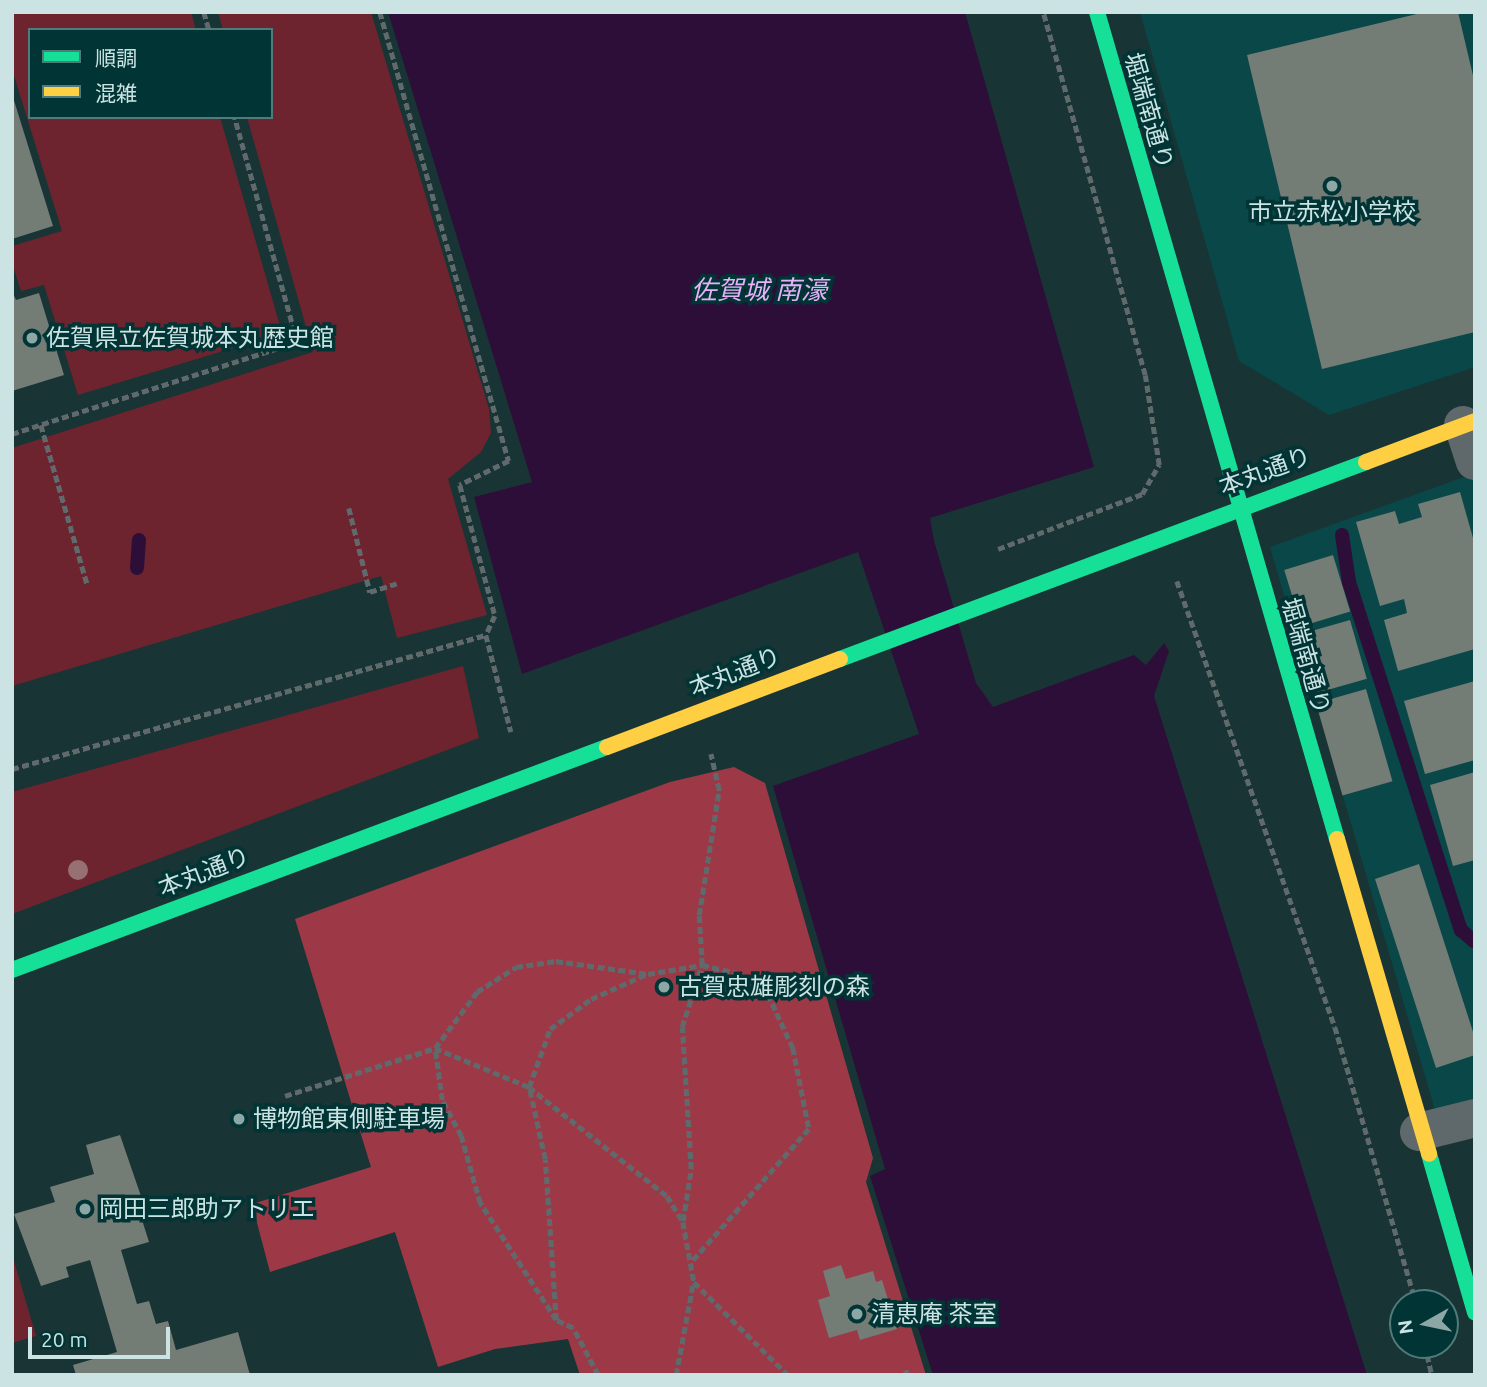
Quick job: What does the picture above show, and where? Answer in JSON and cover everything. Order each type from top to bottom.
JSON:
[{"type":"main road","name":"堀端南通り","points":[[1097,12],[1419,1132],[1475,1312]]},
{"type":"main road","name":"本丸通り","points":[[12,970],[1239,504],[1469,423]]},
{"type":"street","points":[[1469,423],[1475,461]]},
{"type":"street","points":[[1419,1132],[1475,1118]]},
{"type":"path","points":[[380,12],[509,461],[460,485],[495,616],[486,635],[508,734]]},
{"type":"path","points":[[992,551],[1142,494],[1159,465],[1145,375],[1043,12]]},
{"type":"path","points":[[12,434],[297,342],[235,119]]},
{"type":"path","points":[[41,425],[87,583]]},
{"type":"path","points":[[349,508],[370,592],[397,583]]},
{"type":"path","points":[[1177,581],[1335,1027],[1412,1289]]},
{"type":"path","points":[[12,769],[486,635]]},
{"type":"path","points":[[682,1222],[691,1168],[682,1027],[702,965],[699,915],[719,790],[711,754]]},
{"type":"path","points":[[285,1096],[435,1048],[477,992],[516,967],[556,961],[648,974]]},
{"type":"path","points":[[556,1320],[545,1159],[529,1087],[550,1030],[591,999],[648,974],[702,965],[740,974],[768,994],[793,1048],[809,1129],[691,1263]]},
{"type":"path","points":[[435,1048],[529,1087],[667,1196],[682,1222],[694,1282],[676,1375]]},
{"type":"path","points":[[435,1048],[442,1100],[461,1136],[480,1203],[556,1320],[573,1328],[598,1375]]},
{"type":"path","points":[[694,1282],[788,1375]]},
{"type":"shaded area","points":[[12,12],[191,12],[195,28],[28,28],[28,119],[221,119],[282,333],[78,395],[44,285],[21,291],[12,263],[12,246],[62,231],[12,69]]},
{"type":"shaded area","points":[[218,12],[371,12],[489,409],[491,433],[481,452],[448,479],[487,615],[397,638],[381,576],[12,686],[12,448],[313,352],[248,119],[273,119],[273,28],[222,28]]},
{"type":"shaded area","name":"市立赤松小学校","points":[[1140,12],[1475,12],[1475,367],[1329,415],[1239,361]]},
{"type":"shaded area","points":[[1475,473],[1475,1101],[1435,1110],[1270,547]]},
{"type":"shaded area","points":[[463,666],[479,738],[12,914],[12,792]]},
{"type":"shaded area","points":[[734,767],[765,783],[873,1158],[866,1182],[926,1375],[580,1375],[568,1339],[495,1349],[438,1367],[395,1232],[270,1272],[252,1204],[371,1167],[295,919],[670,782]]},
{"type":"shaded area","points":[[12,1254],[36,1336],[12,1343]]},
{"type":"water","name":"佐賀城 南濠","points":[[388,12],[965,12],[1094,467],[930,518],[934,541],[976,683],[993,707],[1134,655],[1146,665],[1164,643],[1169,651],[1154,696],[1367,1375],[933,1375],[870,1176],[885,1169],[773,786],[919,734],[858,552],[522,674],[474,497],[532,482]]},
{"type":"building","points":[[1425,12],[1458,12],[1475,84],[1475,332],[1322,369],[1247,55]]},
{"type":"building","points":[[12,94],[53,226],[12,239]]},
{"type":"building","name":"佐賀県立佐賀城本丸歴史館","points":[[12,291],[16,300],[39,293],[64,375],[12,391]]},
{"type":"building","points":[[1460,492],[1475,545],[1475,649],[1398,671],[1384,620],[1407,613],[1404,599],[1380,606],[1356,522],[1395,511],[1399,524],[1422,517],[1418,504]]},
{"type":"building","points":[[1333,555],[1350,611],[1301,626],[1284,570]]},
{"type":"building","points":[[1350,620],[1367,679],[1318,693],[1301,634]]},
{"type":"building","points":[[1475,681],[1475,760],[1425,774],[1404,701]]},
{"type":"building","points":[[1366,689],[1392,781],[1342,796],[1316,703]]},
{"type":"building","points":[[1475,772],[1475,860],[1453,866],[1430,785]]},
{"type":"building","points":[[1419,864],[1475,1038],[1475,1055],[1436,1068],[1375,879]]},
{"type":"building","points":[[120,1135],[143,1202],[137,1204],[149,1242],[121,1250],[137,1304],[149,1301],[156,1324],[168,1321],[176,1350],[238,1332],[250,1375],[76,1375],[73,1365],[117,1352],[90,1260],[66,1267],[69,1277],[41,1286],[14,1214],[55,1202],[50,1187],[94,1174],[86,1145]]},
{"type":"building","name":"清恵庵 茶室","points":[[841,1265],[846,1279],[873,1271],[876,1282],[882,1280],[897,1329],[860,1340],[857,1330],[829,1338],[818,1300],[830,1296],[823,1271]]},
{"type":"waterway","points":[[1342,535],[1349,582],[1461,930],[1475,942]]},
{"type":"waterway","points":[[137,568],[139,540]]},
{"type":"traffic: fast","points":[[1097,12],[1337,839]]},
{"type":"traffic: fast","points":[[840,659],[1366,462]]},
{"type":"traffic: fast","points":[[12,970],[607,747]]},
{"type":"traffic: fast","points":[[1429,1154],[1475,1312]]},
{"type":"traffic: slow","points":[[1366,462],[1475,421]]},
{"type":"traffic: slow","points":[[607,747],[840,659]]},
{"type":"traffic: slow","points":[[1337,839],[1429,1154]]},
{"type":"place","name":"市立赤松小学校","points":[[1332,186]]},
{"type":"place","name":"佐賀県立佐賀城本丸歴史館","points":[[32,338]]},
{"type":"place","name":"古賀忠雄彫刻の森","points":[[664,987]]},
{"type":"place","name":"博物館東側駐車場","points":[[239,1119]]},
{"type":"place","name":"岡田三郎助アトリエ","points":[[85,1209]]},
{"type":"place","name":"清恵庵 茶室","points":[[857,1314]]}]
